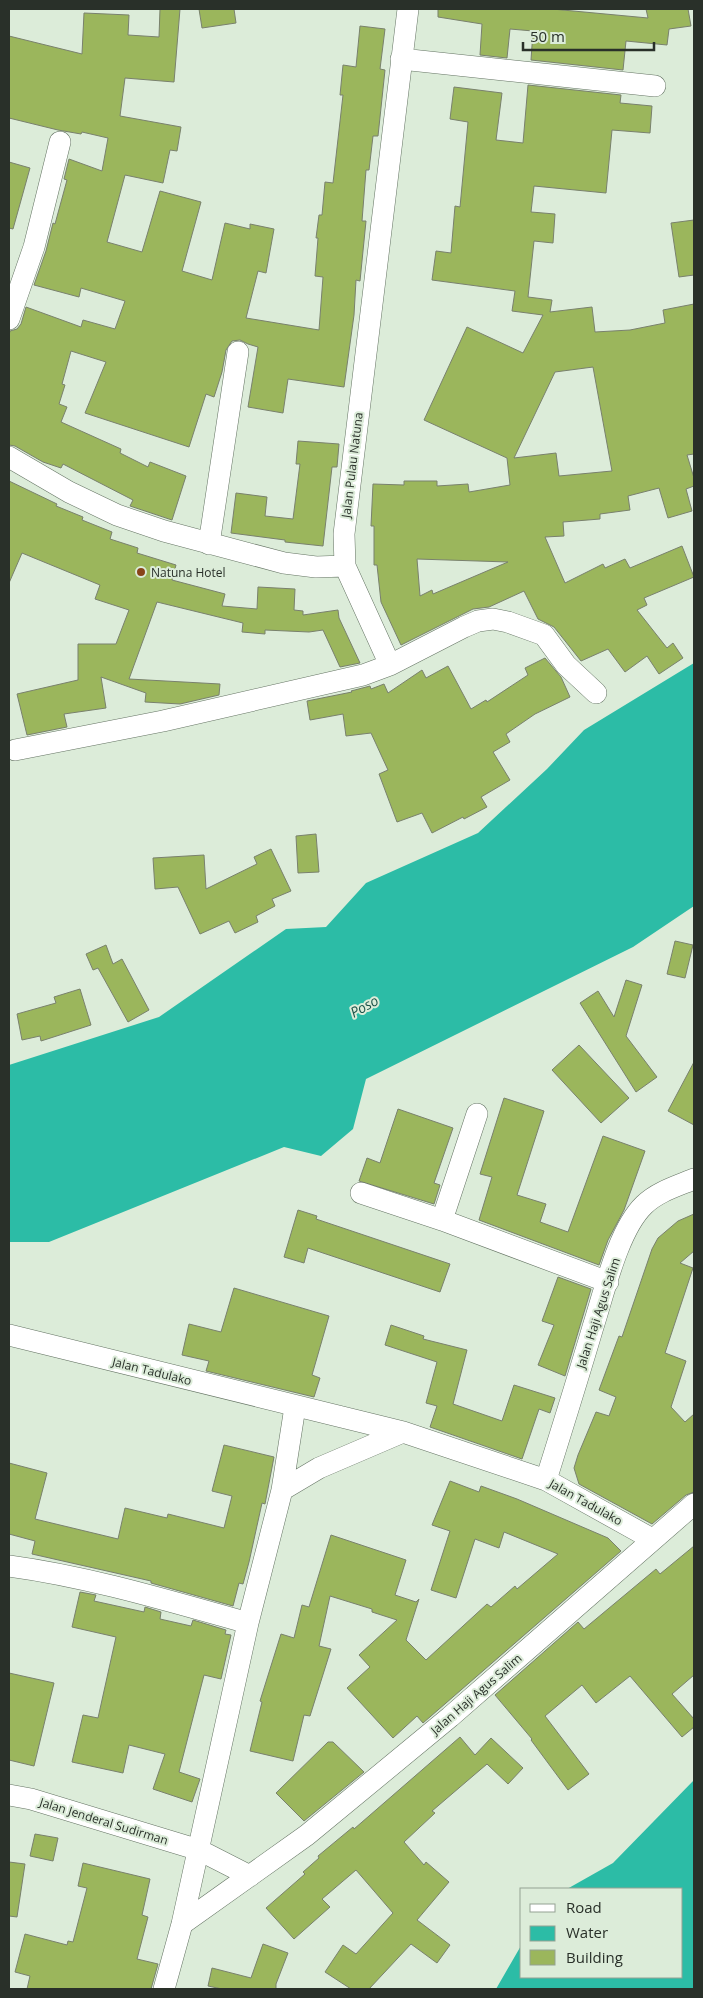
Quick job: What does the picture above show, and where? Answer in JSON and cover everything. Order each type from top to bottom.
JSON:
[{"type":"street","name":"Jalan Pulau Natuna","points":[[345,566],[344,534],[408,9]]},
{"type":"street","points":[[401,58],[655,86]]},
{"type":"street","points":[[9,319],[34,247],[60,142]]},
{"type":"street","points":[[209,544],[238,352]]},
{"type":"street","points":[[9,457],[69,492],[117,514],[164,531],[253,556],[300,566],[345,566],[390,665]]},
{"type":"street","points":[[15,750],[163,721],[352,678],[390,665],[478,621],[508,622],[544,635],[566,664],[596,692]]},
{"type":"street","points":[[442,1220],[477,1114]]},
{"type":"street","name":"Jalan Haji Agus Salim","points":[[546,1480],[608,1282],[622,1241],[633,1218],[644,1204],[662,1193],[694,1179]]},
{"type":"street","points":[[361,1193],[442,1220],[608,1282]]},
{"type":"street","name":"Jalan Tadulako","points":[[9,1335],[295,1407],[403,1432],[546,1480],[652,1539]]},
{"type":"street","points":[[164,1989],[182,1924],[248,1623],[282,1490],[295,1407]]},
{"type":"street","points":[[282,1490],[318,1468],[403,1432]]},
{"type":"street","name":"Jalan Haji Agus Salim","points":[[182,1924],[307,1835],[450,1717],[694,1504]]},
{"type":"street","points":[[9,1566],[81,1579],[248,1623]]},
{"type":"street","name":"Jalan Jenderal Sudirman","points":[[9,1795],[31,1799],[199,1850],[250,1876]]},
{"type":"water","name":"Poso","points":[[694,663],[694,906],[633,947],[366,1079],[353,1129],[321,1156],[284,1147],[49,1242],[9,1242],[9,1065],[159,1017],[286,929],[326,927],[366,883],[478,833],[547,769],[584,730]]},
{"type":"water","points":[[694,1780],[694,1989],[496,1989],[520,1947],[520,1978],[683,1978],[683,1888],[569,1888],[613,1863]]},
{"type":"building","points":[[160,9],[180,9],[174,82],[125,78],[120,116],[181,127],[177,151],[170,150],[163,183],[125,175],[107,242],[142,252],[160,191],[201,202],[182,271],[212,280],[225,223],[250,229],[250,224],[274,229],[266,273],[258,271],[246,318],[319,330],[323,277],[315,276],[318,238],[316,238],[319,215],[322,215],[325,182],[333,183],[343,95],[340,95],[343,65],[356,67],[360,26],[385,29],[380,69],[385,70],[378,136],[373,136],[369,170],[366,170],[362,221],[366,221],[360,281],[356,280],[354,315],[344,387],[288,379],[283,413],[248,407],[258,347],[240,340],[232,341],[226,350],[222,372],[214,397],[206,394],[189,447],[85,413],[106,362],[71,351],[62,384],[65,385],[59,404],[67,407],[61,422],[121,449],[120,453],[148,467],[150,462],[186,476],[172,520],[130,506],[133,500],[63,464],[61,468],[43,462],[15,446],[9,445],[9,335],[10,331],[17,329],[21,324],[26,307],[81,327],[83,320],[115,329],[125,301],[81,288],[79,297],[34,285],[46,251],[53,223],[55,224],[67,180],[64,179],[69,159],[102,171],[108,138],[82,132],[81,134],[58,130],[9,118],[9,36],[82,54],[84,13],[129,15],[128,35],[159,37]]},
{"type":"building","points":[[199,9],[234,9],[236,23],[202,28]]},
{"type":"building","points":[[438,9],[552,9],[648,18],[646,9],[688,9],[691,26],[669,29],[667,45],[626,41],[623,70],[531,60],[533,31],[510,29],[507,58],[480,55],[482,24],[438,17]]},
{"type":"building","points":[[528,85],[621,95],[620,103],[652,106],[650,133],[612,130],[606,193],[534,186],[531,212],[555,214],[553,243],[534,241],[528,297],[552,300],[550,312],[592,307],[595,332],[630,330],[665,323],[663,310],[694,304],[694,454],[687,455],[694,478],[694,486],[686,489],[692,511],[668,518],[659,488],[628,496],[630,510],[600,514],[600,519],[563,522],[564,536],[545,537],[565,583],[603,564],[605,568],[625,559],[630,568],[682,546],[694,577],[644,598],[647,605],[637,610],[667,648],[673,643],[683,658],[659,674],[647,656],[625,672],[608,649],[581,661],[554,627],[538,619],[524,591],[489,607],[473,609],[401,645],[381,602],[377,565],[374,565],[374,526],[371,526],[373,484],[404,485],[404,481],[437,481],[437,486],[468,484],[469,492],[510,485],[507,458],[424,420],[467,327],[523,353],[543,315],[512,311],[515,291],[432,280],[436,251],[451,253],[455,206],[460,207],[468,122],[450,119],[454,87],[502,93],[496,140],[523,143]],"holes":[[[593,367],[612,471],[559,476],[556,453],[514,458],[555,372]],[[417,559],[508,562],[433,594],[432,590],[420,596]]]},
{"type":"building","points":[[9,162],[30,168],[13,229],[9,228]]},
{"type":"building","points":[[694,220],[694,275],[679,277],[671,223]]},
{"type":"building","points":[[298,441],[339,444],[337,467],[332,467],[323,546],[231,533],[236,493],[267,497],[265,516],[293,519],[300,464],[296,464]]},
{"type":"building","points":[[9,481],[57,504],[56,506],[83,517],[82,520],[112,532],[110,539],[138,548],[137,553],[176,565],[172,580],[225,594],[222,606],[257,609],[258,587],[295,589],[294,610],[303,611],[303,615],[338,610],[339,618],[360,663],[340,667],[323,630],[309,632],[265,630],[265,634],[242,632],[243,623],[157,602],[129,679],[220,684],[219,695],[180,704],[145,702],[146,693],[101,677],[106,708],[64,714],[67,727],[27,735],[17,694],[78,680],[78,644],[116,644],[129,610],[95,599],[100,585],[22,553],[9,583]]},
{"type":"building","points":[[545,658],[561,677],[570,697],[535,714],[506,734],[510,742],[493,752],[510,780],[481,797],[487,807],[432,833],[422,813],[397,822],[379,774],[388,770],[371,733],[346,736],[343,714],[310,720],[307,701],[352,692],[370,686],[371,689],[384,684],[388,693],[422,670],[426,678],[448,666],[471,709],[486,700],[487,702],[528,675],[525,668]]},
{"type":"building","points":[[316,834],[319,872],[298,873],[296,836]]},
{"type":"building","points":[[271,849],[291,891],[272,899],[275,906],[256,916],[258,922],[235,933],[229,921],[200,934],[178,887],[155,889],[153,858],[204,855],[206,889],[257,864],[254,857]]},
{"type":"building","points":[[675,941],[693,945],[685,978],[667,974]]},
{"type":"building","points":[[106,945],[113,964],[122,959],[149,1010],[128,1022],[98,968],[93,970],[86,954]]},
{"type":"building","points":[[626,980],[642,985],[626,1036],[657,1077],[636,1092],[580,1003],[598,991],[614,1017]]},
{"type":"building","points":[[80,989],[91,1025],[41,1041],[40,1036],[22,1040],[17,1014],[56,1003],[54,997]]},
{"type":"building","points":[[579,1045],[629,1098],[601,1123],[552,1070]]},
{"type":"building","points":[[694,1062],[694,1125],[668,1111]]},
{"type":"building","points":[[504,1098],[544,1111],[517,1195],[546,1204],[540,1222],[568,1232],[603,1136],[645,1151],[624,1210],[608,1240],[599,1265],[479,1220],[492,1177],[480,1174]]},
{"type":"building","points":[[398,1109],[453,1128],[434,1183],[440,1185],[434,1204],[359,1181],[367,1158],[380,1163]]},
{"type":"building","points":[[298,1210],[317,1216],[316,1219],[450,1264],[440,1292],[308,1248],[304,1263],[284,1257]]},
{"type":"building","points":[[694,1214],[694,1251],[680,1263],[693,1268],[665,1353],[686,1361],[671,1407],[685,1422],[694,1414],[694,1492],[686,1495],[652,1524],[579,1484],[574,1468],[596,1412],[609,1416],[616,1397],[599,1390],[619,1336],[622,1337],[652,1249],[658,1238],[678,1221]]},
{"type":"building","points":[[558,1277],[591,1289],[565,1376],[538,1365],[554,1325],[542,1321]]},
{"type":"building","points":[[234,1288],[329,1316],[312,1375],[320,1378],[314,1397],[206,1371],[209,1361],[182,1355],[189,1324],[221,1332]]},
{"type":"building","points":[[391,1325],[424,1336],[423,1339],[467,1350],[453,1404],[502,1421],[514,1385],[555,1398],[550,1413],[539,1409],[522,1459],[430,1427],[437,1406],[426,1403],[437,1362],[385,1345]]},
{"type":"building","points":[[224,1445],[274,1457],[265,1504],[262,1503],[243,1584],[239,1583],[233,1606],[151,1583],[151,1581],[32,1554],[35,1541],[9,1534],[9,1463],[47,1473],[35,1519],[118,1539],[125,1508],[167,1518],[168,1514],[224,1528],[232,1496],[212,1491]]},
{"type":"building","points":[[450,1481],[479,1492],[481,1486],[517,1499],[608,1538],[621,1551],[423,1723],[417,1716],[393,1738],[347,1688],[370,1667],[359,1655],[397,1620],[372,1612],[372,1609],[330,1596],[319,1646],[331,1649],[310,1716],[304,1715],[293,1761],[250,1751],[262,1702],[260,1701],[281,1634],[294,1638],[302,1605],[309,1607],[331,1535],[406,1560],[395,1595],[416,1602],[419,1599],[406,1640],[426,1660],[487,1604],[491,1607],[515,1586],[517,1589],[558,1554],[504,1532],[499,1548],[475,1539],[456,1598],[431,1590],[450,1531],[432,1525]]},
{"type":"building","points":[[694,1546],[694,1675],[672,1694],[694,1719],[694,1727],[682,1737],[630,1676],[596,1703],[582,1685],[545,1716],[589,1774],[568,1790],[532,1739],[495,1695],[578,1622],[584,1629],[656,1569],[660,1574]]},
{"type":"building","points":[[80,1592],[96,1595],[94,1601],[144,1612],[145,1607],[161,1612],[160,1619],[191,1626],[193,1620],[226,1630],[225,1634],[231,1635],[221,1679],[204,1675],[179,1772],[200,1779],[192,1802],[153,1789],[165,1754],[129,1745],[123,1773],[72,1762],[83,1715],[98,1718],[116,1637],[72,1627]]},
{"type":"building","points":[[9,1673],[54,1683],[34,1766],[9,1760]]},
{"type":"building","points":[[460,1737],[475,1755],[491,1738],[523,1768],[508,1784],[487,1764],[432,1811],[435,1813],[404,1842],[424,1865],[426,1862],[449,1882],[417,1920],[450,1945],[437,1963],[411,1944],[369,1989],[351,1989],[325,1972],[343,1945],[356,1954],[393,1913],[356,1870],[322,1899],[330,1907],[294,1939],[266,1908],[305,1874],[303,1872],[319,1858],[318,1856],[353,1827],[354,1829]]},
{"type":"building","points":[[328,1742],[333,1742],[364,1772],[304,1821],[276,1793]]},
{"type":"building","points":[[35,1834],[58,1838],[53,1861],[30,1856]]},
{"type":"building","points":[[9,1862],[25,1864],[17,1917],[9,1916]]},
{"type":"building","points":[[83,1863],[150,1879],[142,1915],[148,1917],[137,1959],[158,1964],[151,1989],[27,1989],[30,1976],[15,1972],[25,1934],[67,1945],[68,1941],[73,1942],[87,1888],[78,1886]]},
{"type":"building","points":[[263,1944],[288,1953],[276,1984],[276,1989],[222,1989],[208,1986],[212,1968],[251,1978]]},
{"type":"place","name":"Natuna Hotel","points":[[141,572]]}]
